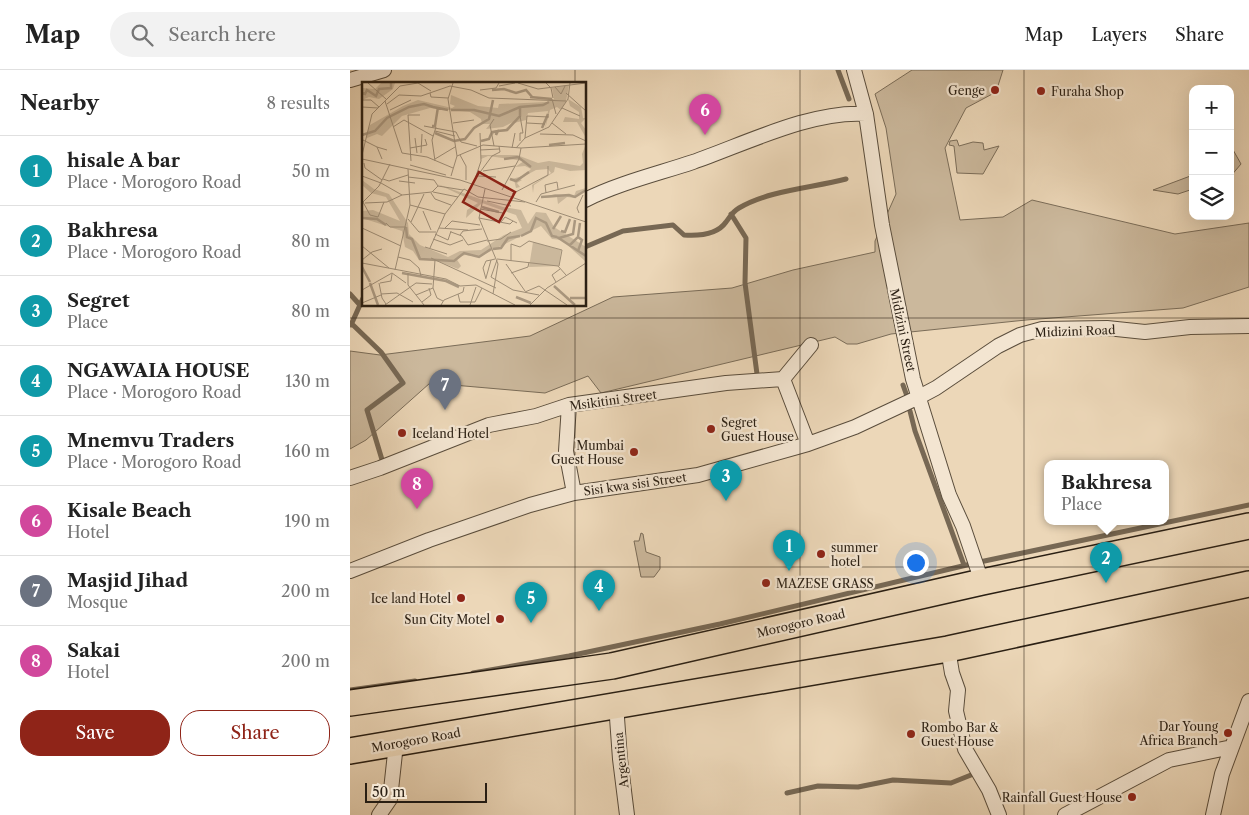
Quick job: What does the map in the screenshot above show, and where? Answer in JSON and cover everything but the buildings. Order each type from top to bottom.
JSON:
[{"type":"highway","name":"Morogoro Road","points":[[350,703],[612,666],[982,582],[1249,526]]},
{"type":"highway","name":"Morogoro Road","points":[[350,752],[616,704],[948,648],[1249,584]]},
{"type":"street","points":[[350,80],[384,70]]},
{"type":"street","name":"Midizini Street","points":[[854,70],[866,114],[882,225],[919,397],[949,495],[963,526],[982,582]]},
{"type":"street","points":[[586,200],[613,187],[676,168],[801,123],[838,114],[866,114]]},
{"type":"street","name":"Midizini Road","points":[[919,397],[936,388],[998,346],[1029,332],[1107,328],[1146,332],[1190,327],[1249,326]]},
{"type":"street","points":[[808,444],[783,379],[811,345]]},
{"type":"street","name":"Msikitini Street","points":[[350,478],[489,425],[536,416],[569,405],[726,383],[783,379]]},
{"type":"street","name":"Sisi kwa sisi Street","points":[[350,571],[429,540],[530,505],[574,493],[698,475],[808,444],[855,427],[919,397]]},
{"type":"street","points":[[569,405],[566,451],[574,493]]},
{"type":"street","points":[[948,648],[952,673],[958,690],[956,711],[965,749],[989,790],[999,815]]},
{"type":"street","points":[[1213,815],[1222,774],[1249,701]]},
{"type":"street","name":"Argentina","points":[[616,704],[627,815]]},
{"type":"street","points":[[379,815],[390,799],[396,744]]},
{"type":"street","points":[[1065,815],[1169,760],[1232,747]]},
{"type":"shaded area","points":[[912,70],[1003,70],[996,92],[966,108],[945,148],[960,220],[1003,217],[1032,200],[1175,234],[1249,223],[1249,287],[1183,308],[1026,320],[891,334],[857,344],[847,344],[835,337],[601,393],[588,376],[545,393],[430,383],[366,440],[350,449],[350,351],[380,355],[530,336],[613,297],[732,288],[793,270],[875,252],[875,241],[896,194],[886,128],[875,94]]},
{"type":"shaded area","points":[[957,140],[959,146],[973,142],[983,143],[984,150],[999,146],[983,174],[957,173],[954,146],[949,145],[950,141]]},
{"type":"shaded area","points":[[1234,152],[1241,164],[1234,172]]},
{"type":"shaded area","points":[[1189,176],[1189,190],[1178,194],[1153,190]]},
{"type":"shaded area","points":[[641,533],[643,534],[646,552],[660,557],[660,569],[654,577],[641,577],[634,541],[639,541]]},
{"type":"waterway","points":[[838,70],[849,99]]},
{"type":"waterway","points":[[586,247],[623,231],[673,225],[684,235],[707,234],[718,230],[735,211],[751,202],[778,193],[846,179]]},
{"type":"waterway","points":[[731,214],[746,238],[745,283],[757,374]]},
{"type":"waterway","points":[[350,294],[359,304]]},
{"type":"waterway","points":[[351,325],[362,300]]},
{"type":"waterway","points":[[352,324],[381,352],[403,383],[367,410],[383,463]]},
{"type":"waterway","points":[[903,385],[908,399],[905,400]]},
{"type":"waterway","points":[[910,411],[915,431],[964,565]]},
{"type":"waterway","points":[[1169,522],[1249,505]]},
{"type":"waterway","points":[[473,673],[569,656],[720,624],[975,563],[1155,525]]},
{"type":"waterway","points":[[350,690],[415,681]]},
{"type":"waterway","points":[[787,793],[818,786],[858,787],[893,780],[951,783],[976,773]]},
{"type":"place","name":"Genge","points":[[995,90]]},
{"type":"place","name":"Furaha Shop","points":[[1041,91]]},
{"type":"place","name":"Kisale Beach","points":[[705,135]]},
{"type":"place","name":"Masjid Jihad","points":[[445,410]]},
{"type":"place","name":"Segret Guest House","points":[[711,429]]},
{"type":"place","name":"Iceland Hotel","points":[[402,433]]},
{"type":"place","name":"Mumbai Guest House","points":[[634,452]]},
{"type":"place","name":"Segret","points":[[726,501]]},
{"type":"place","name":"Sakai","points":[[417,509]]},
{"type":"place","name":"summer hotel","points":[[821,554]]},
{"type":"place","name":"hisale A bar","points":[[789,571]]},
{"type":"place","name":"MAZESE GRASS","points":[[766,583]]},
{"type":"place","name":"Bakhresa","points":[[1106,583]]},
{"type":"place","name":"Ice land Hotel","points":[[461,598]]},
{"type":"place","name":"NGAWAIA HOUSE","points":[[599,611]]},
{"type":"place","name":"Sun City Motel","points":[[500,619]]},
{"type":"place","name":"Mnemvu Traders","points":[[531,623]]},
{"type":"place","name":"Dar Young Africa Branch","points":[[1228,733]]},
{"type":"place","name":"Rombo Bar & Guest House","points":[[911,734]]},
{"type":"place","name":"Rainfall Guest House","points":[[1132,797]]}]
